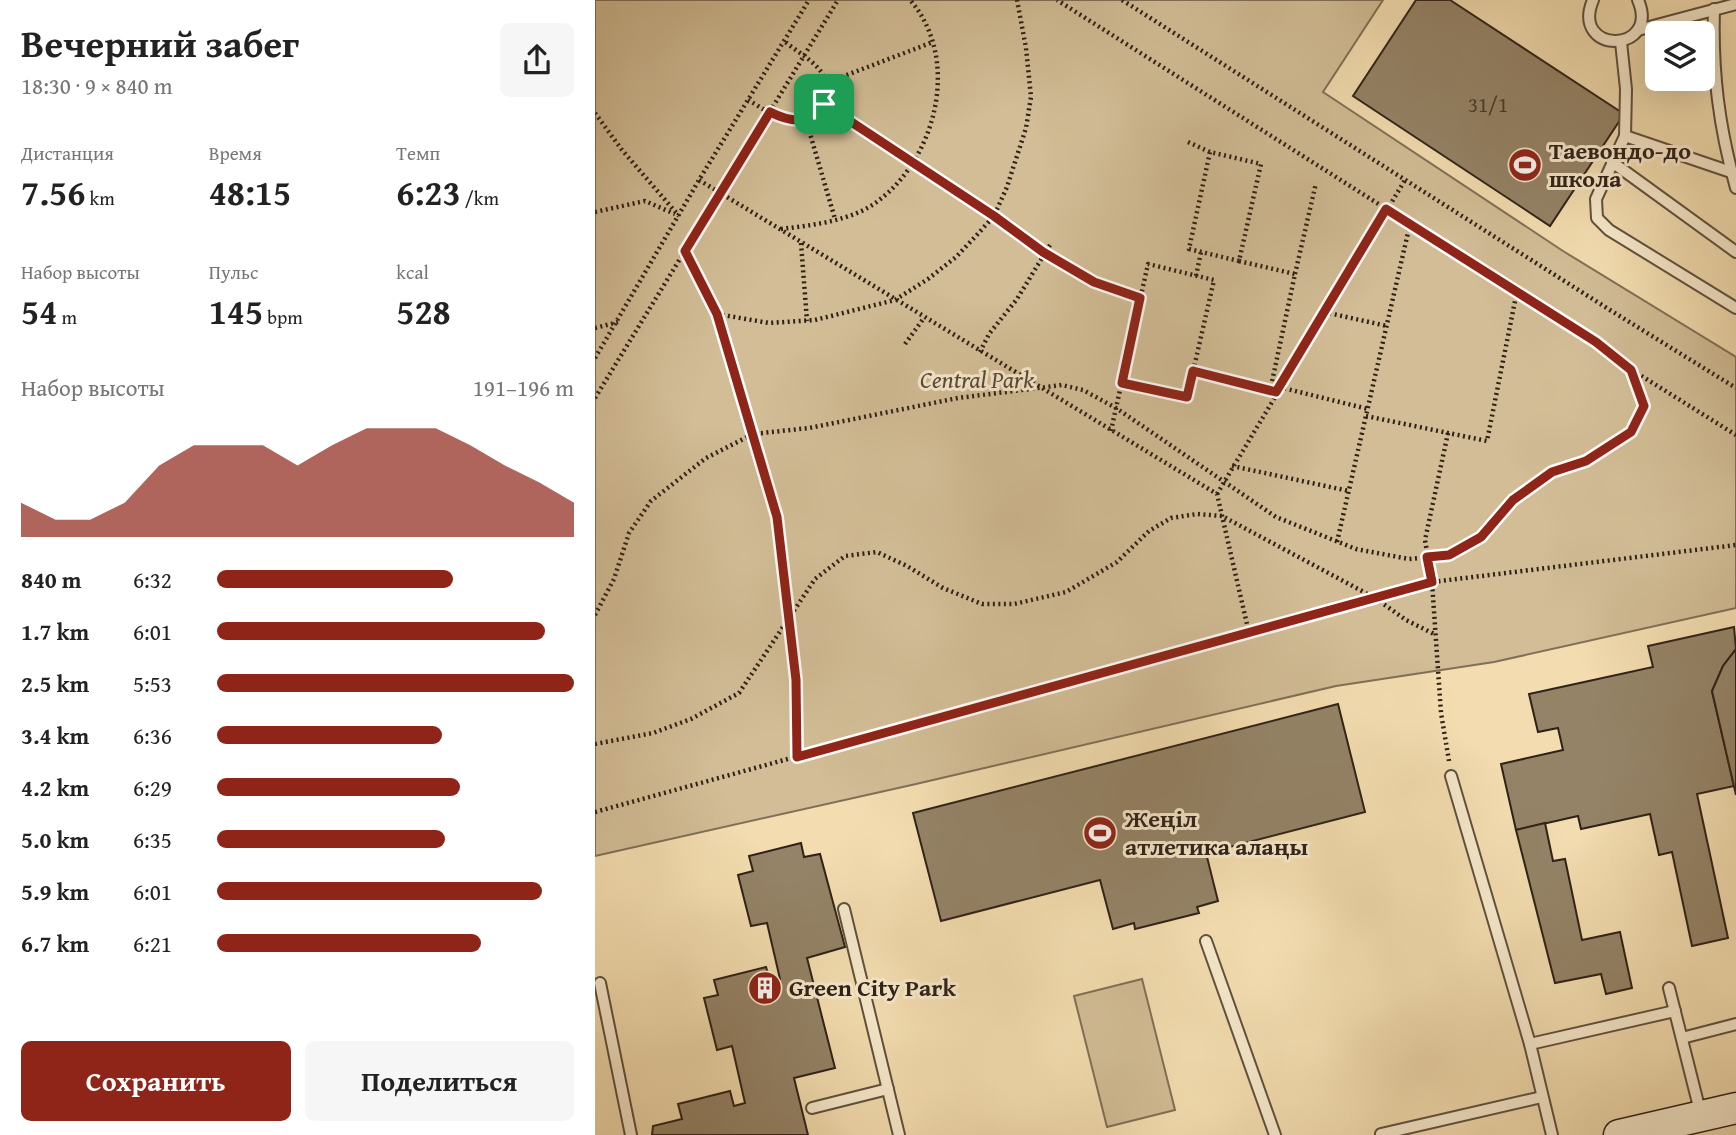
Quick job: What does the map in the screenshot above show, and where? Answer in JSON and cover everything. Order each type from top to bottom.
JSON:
[{"type":"street","points":[[1619,1135],[1736,1108]]},
{"type":"lane","points":[[1593,0],[1588,10],[1593,31],[1610,42],[1621,42],[1638,30],[1642,20],[1642,9],[1638,0]]},
{"type":"lane","points":[[1638,30],[1736,4]]},
{"type":"lane","points":[[1714,9],[1712,54],[1716,101],[1736,188]]},
{"type":"lane","points":[[1621,42],[1626,89],[1625,136],[1596,199],[1597,218],[1609,230],[1736,308]]},
{"type":"lane","points":[[1625,136],[1731,172]]},
{"type":"lane","points":[[1612,162],[1736,252]]},
{"type":"lane","points":[[1451,776],[1530,1044],[1552,1135]]},
{"type":"lane","points":[[844,909],[899,1135]]},
{"type":"lane","points":[[1206,941],[1275,1135]]},
{"type":"lane","points":[[600,983],[631,1135]]},
{"type":"lane","points":[[1669,988],[1701,1117]]},
{"type":"lane","points":[[1530,1044],[1675,1011]]},
{"type":"lane","points":[[1682,1038],[1736,1024]]},
{"type":"lane","points":[[812,1108],[888,1089]]},
{"type":"lane","points":[[1381,1134],[1542,1097]]},
{"type":"path","points":[[595,358],[809,0]]},
{"type":"path","points":[[595,398],[838,0]]},
{"type":"path","points":[[780,229],[856,214],[879,201],[914,164],[930,132],[937,88],[937,49],[923,14],[910,0]]},
{"type":"path","points":[[717,314],[769,323],[807,321],[895,300],[956,257],[994,216],[1017,158],[1031,97],[1017,0]]},
{"type":"path","points":[[1057,0],[1517,291],[1596,342],[1631,370],[1736,435]]},
{"type":"path","points":[[1122,0],[1736,388]]},
{"type":"path","points":[[748,100],[786,120],[806,120],[815,115],[824,104],[826,83],[819,69],[784,41]]},
{"type":"path","points":[[826,83],[934,42]]},
{"type":"path","points":[[824,104],[994,216],[1045,253],[1094,282],[1140,298]]},
{"type":"path","points":[[595,113],[622,150],[679,216]]},
{"type":"path","points":[[806,120],[835,219]]},
{"type":"path","points":[[1188,142],[1210,152],[1261,164],[1239,261]]},
{"type":"path","points":[[1210,152],[1189,249],[1296,274]]},
{"type":"path","points":[[699,180],[1217,494]]},
{"type":"path","points":[[1249,633],[1217,494],[1275,390],[1405,180]]},
{"type":"path","points":[[1275,390],[1316,183]]},
{"type":"path","points":[[595,212],[645,201],[679,216]]},
{"type":"path","points":[[1337,542],[1410,224]]},
{"type":"path","points":[[801,242],[807,321]]},
{"type":"path","points":[[980,352],[989,334],[1017,299],[1050,245]]},
{"type":"path","points":[[685,251],[717,314],[777,517],[796,680],[797,757]]},
{"type":"path","points":[[1196,276],[1201,252]]},
{"type":"path","points":[[1111,431],[1148,264],[1214,280],[1187,397],[1122,383]]},
{"type":"path","points":[[1366,416],[1487,441],[1517,291]]},
{"type":"path","points":[[1324,312],[1387,326]]},
{"type":"path","points":[[905,344],[924,318]]},
{"type":"path","points":[[595,328],[618,321]]},
{"type":"path","points":[[595,615],[614,579],[629,533],[651,501],[706,458],[753,434],[809,428],[958,398],[1062,385],[1083,390],[1116,408],[1276,517],[1356,549],[1409,559],[1449,555],[1481,537],[1513,500],[1552,472],[1586,461],[1631,432],[1644,406],[1631,370]]},
{"type":"path","points":[[1193,371],[1368,409]]},
{"type":"path","points":[[1448,433],[1425,540],[1432,582],[1441,713],[1451,776]]},
{"type":"path","points":[[1232,466],[1349,491]]},
{"type":"path","points":[[595,744],[653,733],[691,719],[739,693],[815,579],[845,556],[877,552],[943,588],[982,604],[1014,604],[1066,593],[1118,562],[1149,531],[1171,518],[1197,514],[1222,516],[1311,566],[1375,597],[1406,620],[1436,635]]},
{"type":"path","points":[[595,812],[1432,582],[1736,545]]},
{"type":"green space","name":"Central Park","points":[[595,0],[1383,0],[1323,92],[1563,251],[1736,357],[1736,608],[1494,662],[1336,686],[595,856]]},
{"type":"green space","points":[[1142,979],[1175,1110],[1107,1127],[1074,996]]},
{"type":"building","points":[[1416,0],[1450,0],[1624,114],[1550,226],[1353,96]]},
{"type":"building","points":[[1734,627],[1736,649],[1723,666],[1712,691],[1734,786],[1697,794],[1728,938],[1692,946],[1672,852],[1659,855],[1650,814],[1581,829],[1578,816],[1516,830],[1501,764],[1563,750],[1558,728],[1538,732],[1529,694],[1653,667],[1648,646]]},
{"type":"building","points":[[1736,649],[1736,795],[1712,691],[1723,666]]},
{"type":"building","name":"Жеңіл атлетика алаңы","points":[[1338,704],[1365,812],[1206,853],[1218,901],[1197,907],[1199,913],[1135,929],[1134,923],[1113,929],[1100,880],[941,921],[913,813]]},
{"type":"building","points":[[1545,823],[1553,861],[1565,859],[1582,940],[1620,932],[1632,988],[1606,994],[1601,974],[1555,983],[1516,830]]},
{"type":"building","name":"Green City Park","points":[[801,843],[804,857],[820,854],[845,947],[807,958],[835,1068],[794,1078],[808,1135],[652,1135],[653,1126],[682,1119],[678,1104],[730,1091],[734,1106],[745,1103],[732,1046],[717,1050],[704,998],[718,995],[714,980],[766,967],[770,981],[780,979],[767,923],[751,926],[738,875],[753,871],[749,856]]},
{"type":"place","name":"Таевондо-до школа","points":[[1525,165]]},
{"type":"place","name":"Жеңіл атлетика алаңы","points":[[1100,833]]},
{"type":"place","name":"Green City Park","points":[[765,988]]},
{"type":"route","points":[[824,104],[994,216],[1043,252],[1094,282],[1140,298],[1122,383],[1187,397],[1193,371],[1276,392],[1386,209],[1596,342],[1631,370],[1644,406],[1631,432],[1586,461],[1552,472],[1513,500],[1481,537],[1449,555],[1427,557],[1432,582],[797,757],[796,680],[777,517],[717,314],[685,251],[770,112],[786,120],[806,120],[815,115],[824,104]]}]
